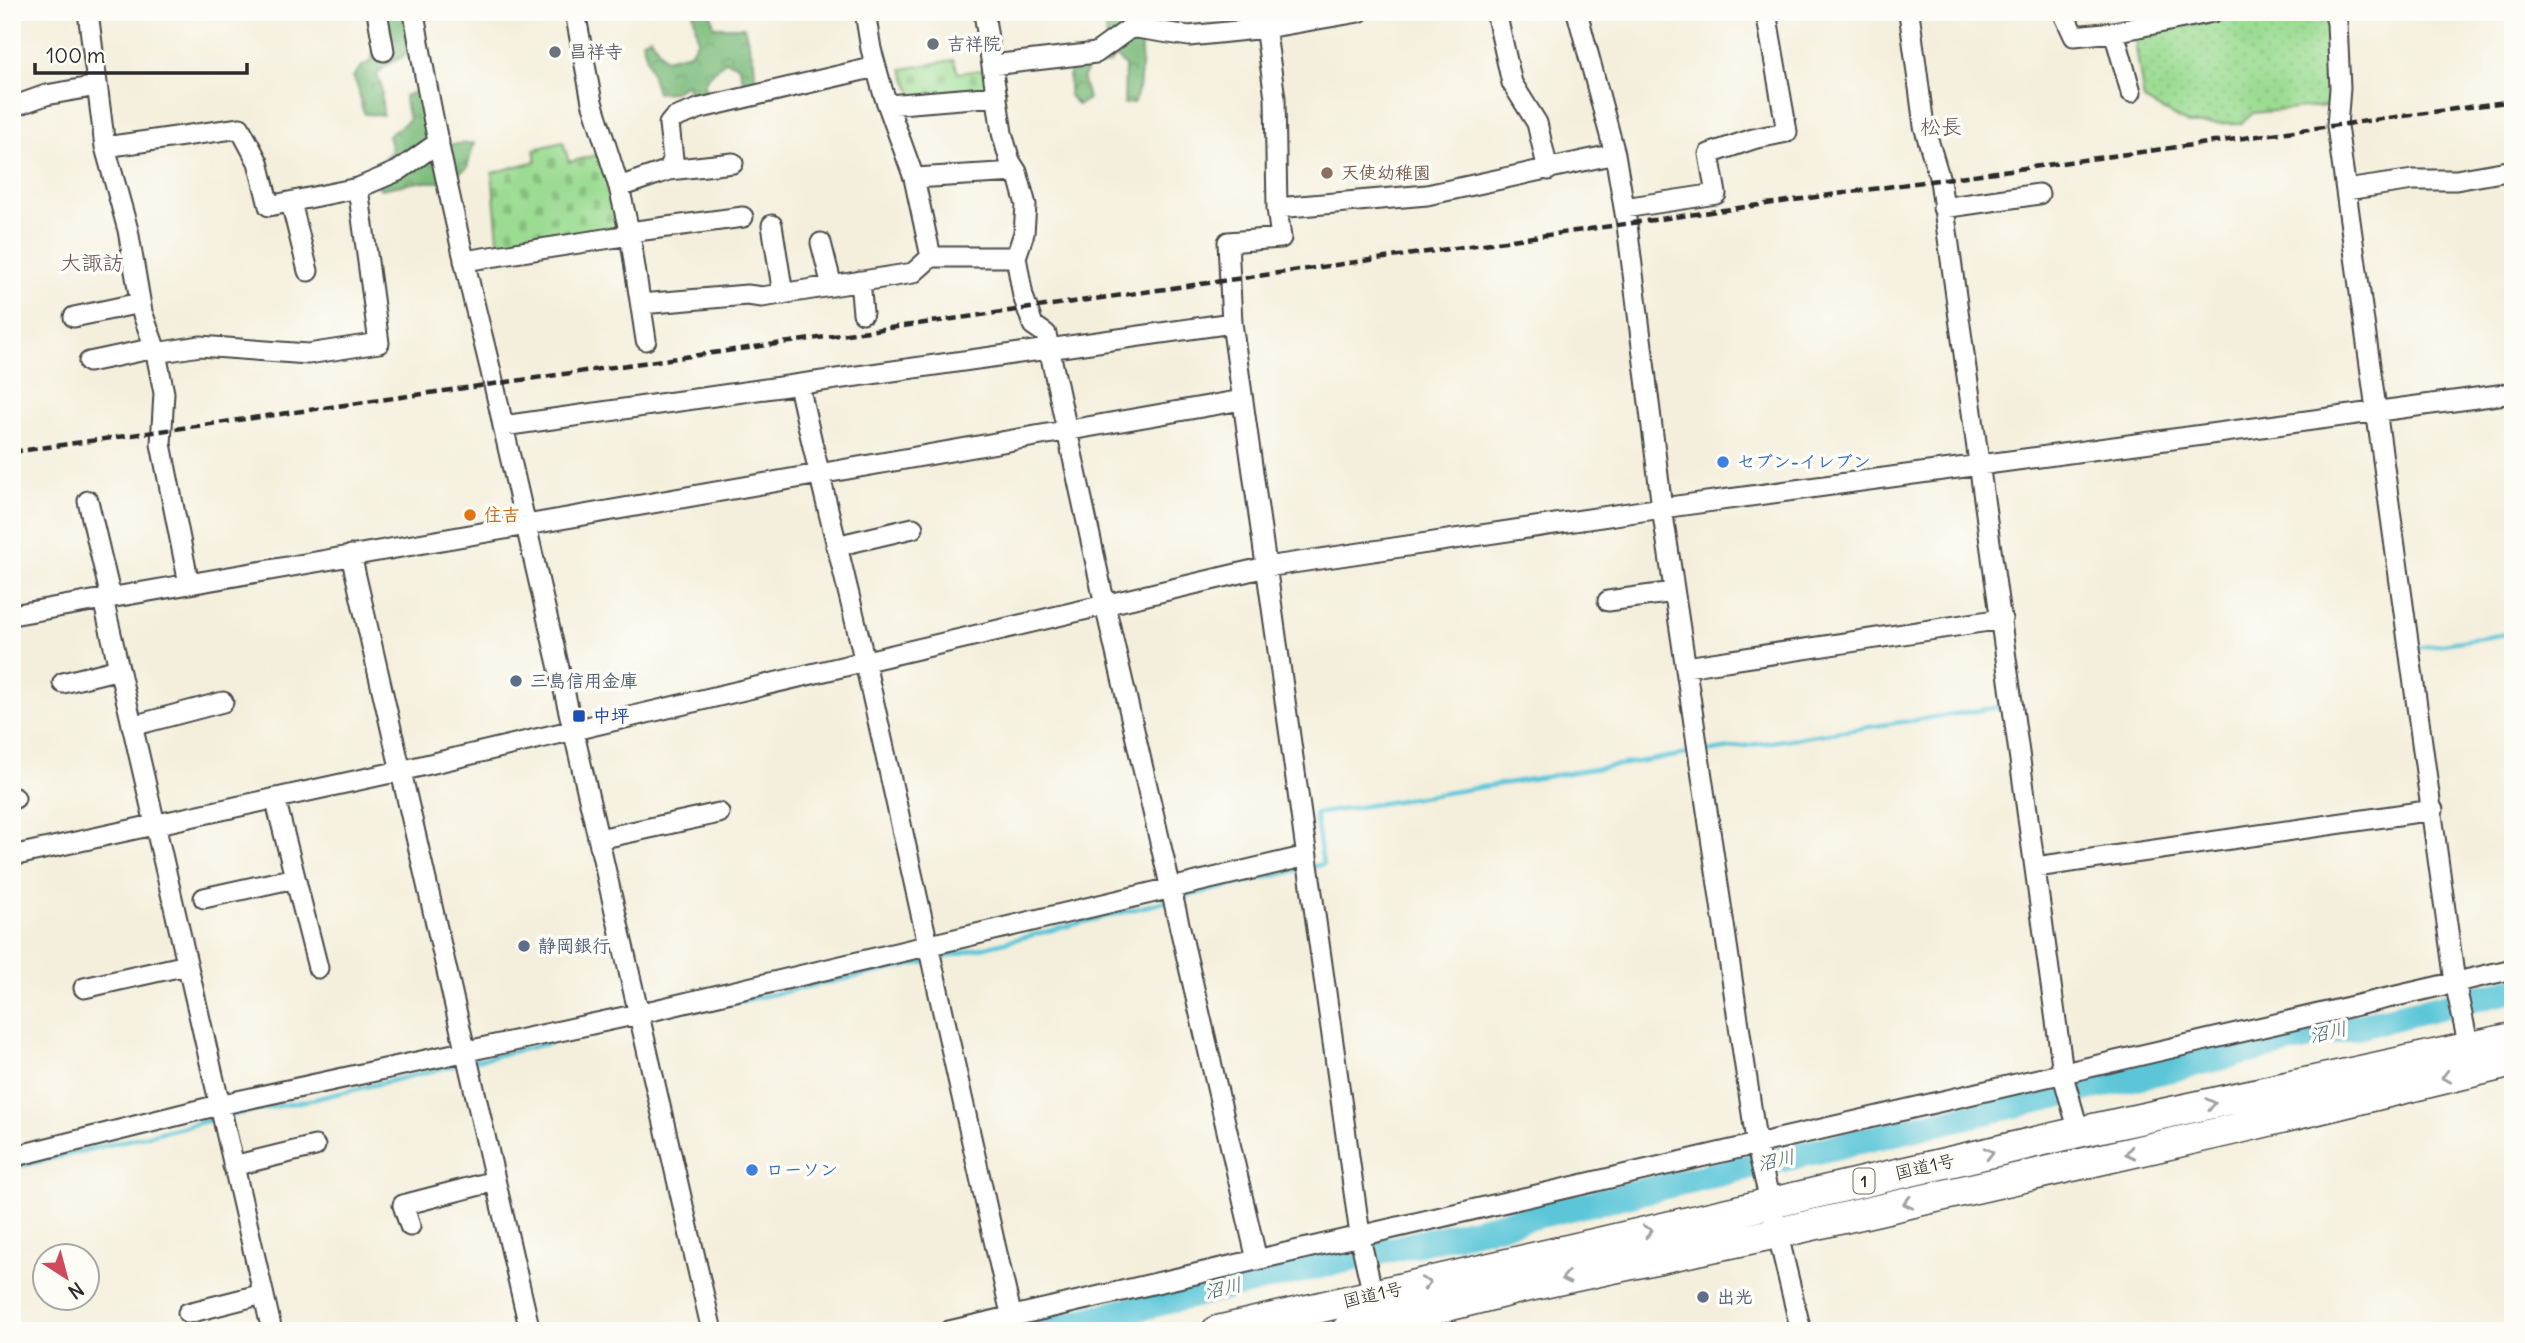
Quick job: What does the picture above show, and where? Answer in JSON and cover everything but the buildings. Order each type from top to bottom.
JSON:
[{"type":"highway","name":"国道1号","points":[[1217,1331],[1370,1284],[2465,1034],[2513,1038]]},
{"type":"highway","name":"国道1号","points":[[1346,1331],[1524,1287],[1777,1233],[2231,1130],[2513,1062]]},
{"type":"street","points":[[88,12],[105,147],[128,230],[140,303],[155,350],[164,393],[161,444],[189,584]]},
{"type":"street","points":[[377,12],[384,51]]},
{"type":"street","points":[[414,12],[425,85],[464,261],[493,374],[712,1331]]},
{"type":"street","points":[[575,12],[592,102],[619,187],[646,340]]},
{"type":"street","points":[[865,12],[876,67],[914,178],[932,257]]},
{"type":"street","points":[[984,12],[1002,133],[1026,205],[1024,233],[1016,257],[1026,309],[1032,325],[1046,334],[1105,605],[1257,1260]]},
{"type":"street","points":[[992,65],[1096,53],[1129,29],[1189,36],[1264,20],[1357,12]]},
{"type":"street","points":[[1496,12],[1512,83],[1537,123],[1548,170]]},
{"type":"street","points":[[1577,12],[1615,154],[1662,509],[1756,1145],[1801,1331]]},
{"type":"street","points":[[1624,208],[1716,194],[1709,154],[1753,139],[1787,132],[1766,12]]},
{"type":"street","points":[[1909,12],[1924,126],[1940,180],[2064,1076],[2076,1123]]},
{"type":"street","points":[[2063,12],[2074,36],[2114,32],[2213,12]]},
{"type":"street","points":[[2328,13],[2340,88],[2336,121],[2455,985],[2465,1034]]},
{"type":"street","points":[[1264,20],[1275,98],[1280,237],[1228,242],[1232,323],[1361,1239],[1370,1284]]},
{"type":"street","points":[[2114,32],[2131,92]]},
{"type":"street","points":[[669,170],[673,159],[669,124],[674,118],[714,105],[876,67]]},
{"type":"street","points":[[12,107],[46,95],[97,86]]},
{"type":"street","points":[[888,105],[997,96]]},
{"type":"street","points":[[105,147],[240,128],[258,162],[269,206],[358,188],[398,171],[439,142]]},
{"type":"street","points":[[1277,208],[1427,195],[1615,154]]},
{"type":"street","points":[[619,187],[669,170],[733,163]]},
{"type":"street","points":[[2346,190],[2413,180],[2456,180],[2513,170]]},
{"type":"street","points":[[914,178],[1017,172]]},
{"type":"street","points":[[89,362],[155,350],[200,346],[309,354],[379,342],[358,188]]},
{"type":"street","points":[[1943,208],[2039,194]]},
{"type":"street","points":[[291,202],[308,271]]},
{"type":"street","points":[[464,261],[743,217]]},
{"type":"street","points":[[772,225],[783,294]]},
{"type":"street","points":[[821,243],[832,286]]},
{"type":"street","points":[[641,304],[747,295],[762,298],[913,273],[932,257],[1016,257]]},
{"type":"street","points":[[860,281],[863,313]]},
{"type":"street","points":[[74,317],[140,303]]},
{"type":"street","points":[[503,426],[1232,323]]},
{"type":"street","points":[[799,385],[865,661],[1013,1323]]},
{"type":"street","points":[[12,856],[400,771],[573,728],[1266,567],[1662,509],[2513,393]]},
{"type":"street","points":[[12,615],[1242,400]]},
{"type":"street","points":[[89,501],[119,669],[272,1331]]},
{"type":"street","points":[[836,546],[912,528]]},
{"type":"street","points":[[351,555],[530,1331]]},
{"type":"street","points":[[1608,601],[1674,592]]},
{"type":"street","points":[[1686,667],[2002,619]]},
{"type":"street","points":[[63,683],[119,669]]},
{"type":"street","points":[[132,726],[223,702]]},
{"type":"street","points":[[275,798],[318,968]]},
{"type":"street","points":[[2036,867],[2433,810]]},
{"type":"street","points":[[599,839],[719,813]]},
{"type":"street","points":[[12,1157],[219,1105],[464,1052],[640,1023],[927,945],[1307,856]]},
{"type":"street","points":[[204,898],[295,878]]},
{"type":"street","points":[[84,988],[187,965]]},
{"type":"street","points":[[949,1331],[1013,1323],[1257,1260],[1361,1239],[1756,1145],[2455,985],[2513,969]]},
{"type":"street","points":[[233,1166],[315,1146]]},
{"type":"street","points":[[410,1226],[403,1205],[495,1181]]},
{"type":"street","points":[[188,1313],[263,1294]]},
{"type":"green space","points":[[371,12],[408,12],[413,50],[385,66],[377,75],[381,85],[383,115],[365,114],[353,77],[361,67],[371,61],[374,48]]},
{"type":"green space","points":[[693,12],[711,12],[714,27],[744,27],[754,61],[756,87],[747,90],[738,65],[725,61],[707,77],[704,86],[708,98],[691,107],[687,84],[673,92],[657,93],[642,41],[650,37],[665,59],[690,53],[698,40]]},
{"type":"green space","points":[[2267,13],[2331,20],[2334,83],[2326,106],[2253,113],[2242,123],[2188,124],[2144,100],[2134,34]]},
{"type":"green space","points":[[1133,15],[1139,36],[1141,59],[1140,82],[1134,103],[1124,104],[1125,66],[1116,56],[1110,63],[1087,68],[1083,80],[1088,99],[1078,105],[1069,96],[1069,62],[1107,42],[1106,27],[1114,21]]},
{"type":"green space","points":[[954,60],[958,73],[988,69],[994,92],[914,98],[902,69]]},
{"type":"green space","points":[[422,90],[437,145],[474,143],[467,168],[441,182],[418,182],[381,189],[373,180],[375,167],[392,151],[388,136],[409,120],[404,96]]},
{"type":"green space","points":[[563,142],[569,162],[600,154],[622,227],[499,250],[492,173],[536,161],[534,149]]},
{"type":"waterway","points":[[2417,648],[2513,633]]},
{"type":"waterway","points":[[1705,752],[2007,706]]},
{"type":"waterway","points":[[1315,866],[1323,864],[1315,814],[1693,753]]},
{"type":"waterway","points":[[1179,898],[1303,869]]},
{"type":"waterway","points":[[938,959],[1167,901]]},
{"type":"waterway","points":[[698,1010],[926,962]]},
{"type":"waterway","name":"沼川","points":[[1039,1331],[2513,990]]},
{"type":"waterway","points":[[473,1061],[550,1043]]},
{"type":"waterway","points":[[227,1116],[315,1099],[461,1064]]},
{"type":"waterway","points":[[12,1168],[219,1118]]},
{"type":"railway","points":[[12,452],[2513,101]]},
{"type":"place","name":"吉祥院","points":[[933,44]]},
{"type":"place","name":"昌祥寺","points":[[555,52]]},
{"type":"place","name":"天使幼稚園","points":[[1327,173]]},
{"type":"place","name":"セブン-イレブン","points":[[1723,462]]},
{"type":"place","name":"住吉","points":[[470,515]]},
{"type":"place","name":"三島信用金庫","points":[[516,681]]},
{"type":"place","name":"中坪","points":[[579,716]]},
{"type":"place","name":"静岡銀行","points":[[524,946]]},
{"type":"place","name":"ローソン","points":[[752,1170]]},
{"type":"place","name":"出光","points":[[1703,1297]]},
{"type":"district","name":"松長","points":[[1941,127]]},
{"type":"district","name":"大諏訪","points":[[92,263]]}]
